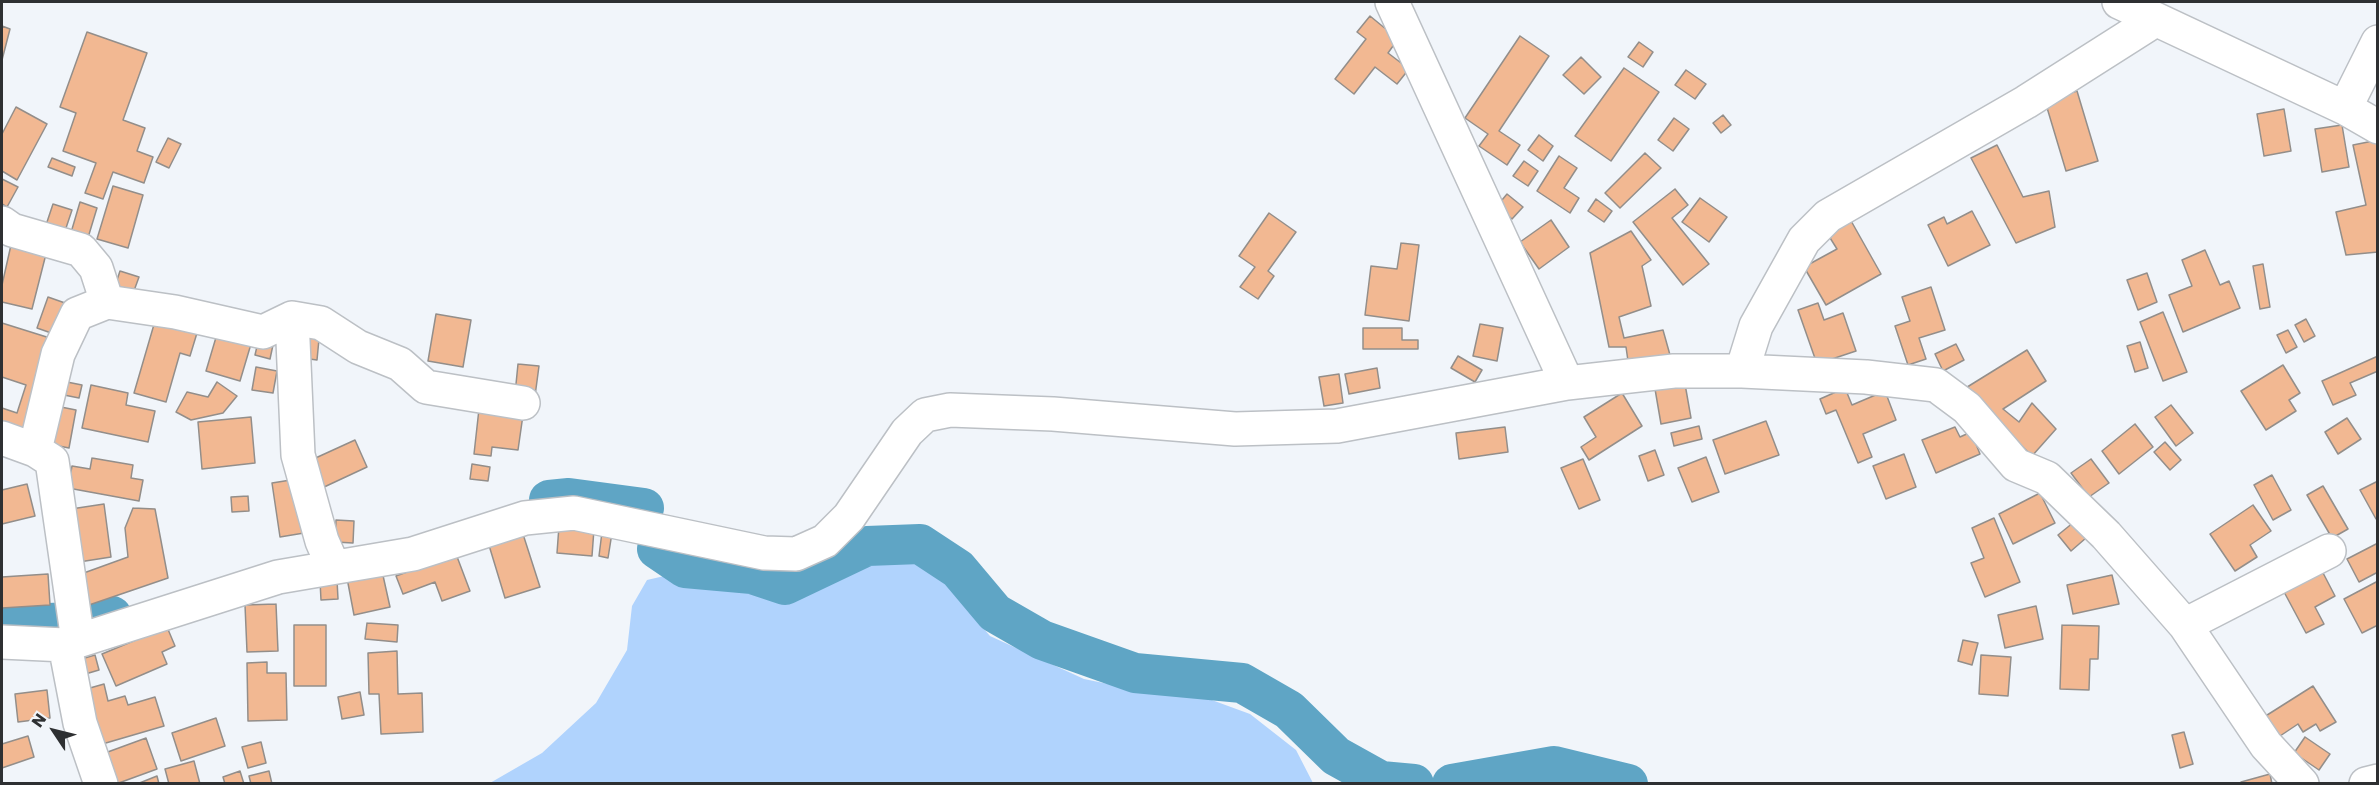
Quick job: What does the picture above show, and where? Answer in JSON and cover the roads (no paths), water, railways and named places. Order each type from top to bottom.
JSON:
[{"type":"street","points":[[1392,2],[1568,383]]},
{"type":"street","points":[[2118,2],[2345,108],[2378,127]]},
{"type":"street","points":[[1742,371],[1756,326],[1767,306],[1804,240],[1828,216],[2026,102],[2155,20]]},
{"type":"street","points":[[2345,108],[2378,42]]},
{"type":"street","points":[[2,223],[12,230],[81,250],[96,268],[107,302]]},
{"type":"street","points":[[35,450],[57,354],[77,314],[107,302],[175,312],[263,332],[292,318],[321,323],[357,347],[400,364],[426,387],[523,403]]},
{"type":"street","points":[[292,318],[298,455],[329,557]]},
{"type":"street","points":[[2,642],[73,633],[278,577],[329,557],[413,554],[525,518],[574,513],[764,554],[796,554],[825,541],[849,517],[907,432],[926,415],[950,410],[1053,414],[1235,429],[1337,426],[1568,383],[1674,371],[1742,371],[1866,377],[1936,385],[1967,408],[2016,465],[2047,478],[2106,535],[2185,625],[2266,744],[2302,783]]},
{"type":"street","points":[[2,438],[35,450],[52,461],[73,633],[80,723],[101,783]]},
{"type":"street","points":[[2185,625],[2329,551]]},
{"type":"street","points":[[2366,783],[2378,781]]},
{"type":"waterway","points":[[549,500],[569,498],[644,508]]},
{"type":"waterway","points":[[657,549],[685,568],[752,574],[785,585],[867,546],[920,544],[958,569],[995,613],[1042,640],[1135,673],[1242,683],[1289,710],[1336,756],[1381,781],[1414,784]]},
{"type":"waterway","points":[[2,625],[95,621],[112,616]]},
{"type":"waterway","points":[[1452,784],[1554,766],[1628,784]]}]
